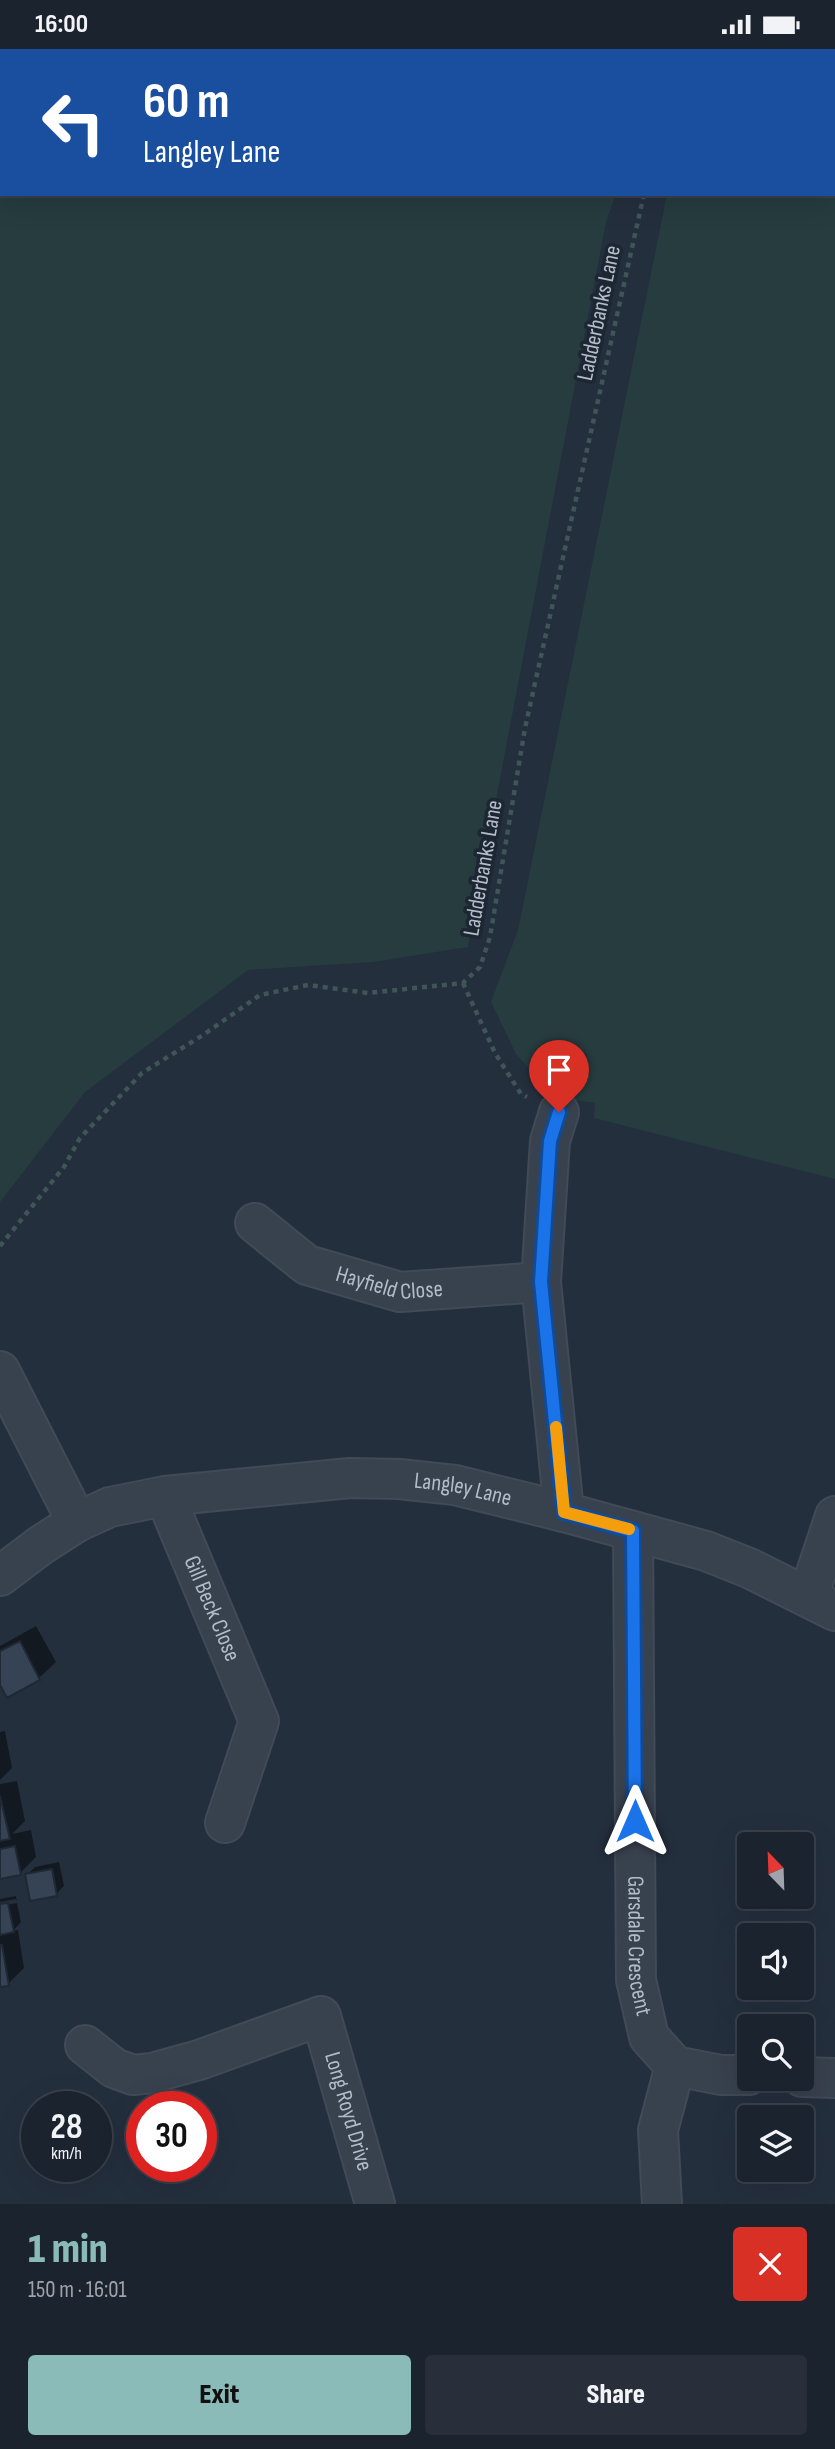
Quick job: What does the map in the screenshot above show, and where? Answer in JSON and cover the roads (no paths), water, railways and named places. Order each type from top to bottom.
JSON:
[{"type":"street","points":[[559,1112],[550,1141],[541,1282],[564,1512]]},
{"type":"street","name":"Hayfield Close","points":[[256,1223],[307,1265],[400,1292],[541,1282]]},
{"type":"street","points":[[0,1371],[77,1522]]},
{"type":"street","name":"Langley Lane","points":[[0,1576],[77,1522],[110,1507],[165,1496],[350,1478],[399,1479],[455,1485],[717,1555],[821,1604]]},
{"type":"street","name":"Gill Beck Close","points":[[165,1496],[258,1721],[225,1823]]},
{"type":"street","points":[[821,1604],[835,1516]]},
{"type":"street","name":"Garsdale Crescent","points":[[633,1531],[636,1980],[649,2037],[675,2066]]},
{"type":"street","name":"Long Royd Drive","points":[[85,2045],[114,2068],[133,2075],[152,2073],[199,2060],[321,2016],[375,2204]]},
{"type":"street","points":[[662,2204],[658,2130],[675,2066],[721,2075],[737,2075]]},
{"type":"street","points":[[814,2077],[835,2078]]}]
